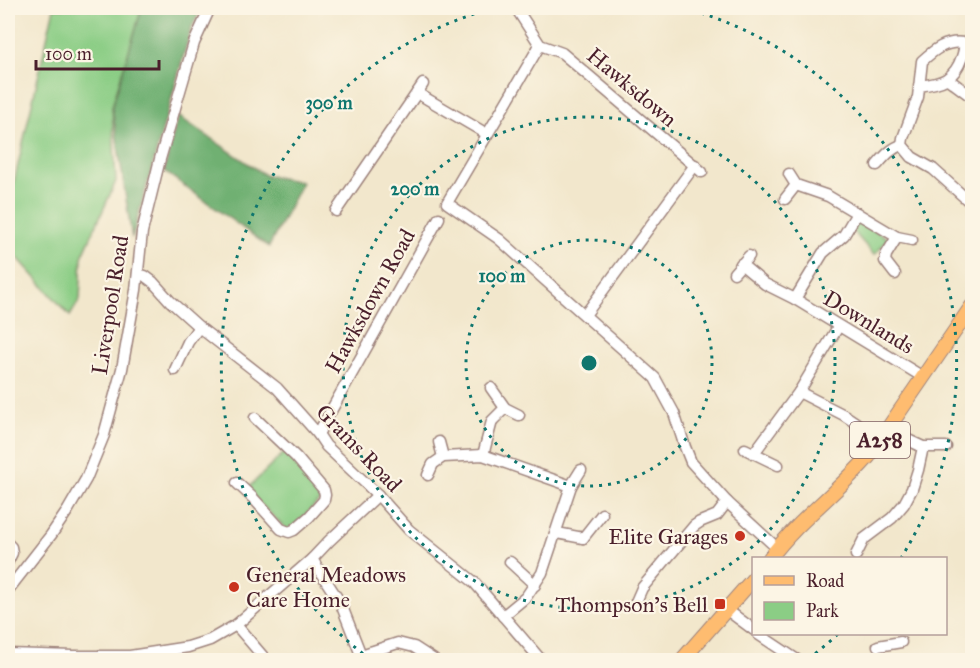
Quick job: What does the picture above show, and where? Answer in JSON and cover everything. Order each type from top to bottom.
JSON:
[{"type":"main road","name":"A258","points":[[774,553],[796,527],[869,456],[972,306]]},
{"type":"main road","points":[[682,660],[752,579]]},
{"type":"street","name":"Liverpool Road","points":[[8,590],[68,510],[87,479],[104,435],[122,369],[138,274],[142,232],[160,159],[194,44],[210,8]]},
{"type":"street","points":[[516,8],[540,45],[447,203],[499,239],[655,378],[674,413],[691,462],[758,532],[774,553]]},
{"type":"street","points":[[919,86],[938,83],[954,75],[968,40]]},
{"type":"street","points":[[968,40],[937,47],[922,61],[918,97],[902,145],[912,157],[933,169],[972,204]]},
{"type":"street","name":"Hawksdown","points":[[540,45],[561,53],[699,169],[585,315]]},
{"type":"street","points":[[948,79],[972,97]]},
{"type":"street","points":[[336,211],[420,89],[488,134]]},
{"type":"street","points":[[877,165],[887,153],[902,145]]},
{"type":"street","points":[[789,174],[796,185],[828,196],[897,237],[912,240]]},
{"type":"street","points":[[785,199],[796,185]]},
{"type":"street","points":[[795,299],[823,253],[844,235],[857,213]]},
{"type":"street","name":"Hawksdown Road","points":[[318,434],[439,218]]},
{"type":"street","points":[[895,274],[885,261],[897,237]]},
{"type":"street","name":"Downlands","points":[[749,255],[737,269],[795,299],[923,377]]},
{"type":"street","name":"Grams Road","points":[[138,274],[153,282],[199,327],[277,388],[326,446],[378,495],[409,530],[474,582],[541,660]]},
{"type":"street","points":[[175,370],[186,357],[188,342],[199,327]]},
{"type":"street","points":[[778,465],[749,451],[799,392],[838,327]]},
{"type":"street","points":[[491,388],[505,408],[519,415]]},
{"type":"street","points":[[799,392],[847,411],[856,423]]},
{"type":"street","points":[[483,454],[492,421],[505,408]]},
{"type":"street","points":[[237,483],[281,529],[289,532],[309,517],[324,501],[324,490],[296,457],[255,418]]},
{"type":"street","points":[[889,429],[923,447],[946,447]]},
{"type":"street","points":[[439,442],[443,457]]},
{"type":"street","points":[[855,555],[864,539],[892,518],[904,504],[912,489],[923,447]]},
{"type":"street","points":[[428,475],[434,464],[443,457],[483,454],[572,486]]},
{"type":"street","points":[[503,616],[526,597],[542,573],[572,486],[581,470]]},
{"type":"street","points":[[8,654],[130,656],[188,647],[210,640],[236,625],[312,559],[378,495]]},
{"type":"street","points":[[635,604],[642,588],[694,526],[717,515],[727,502]]},
{"type":"street","points":[[583,538],[602,514]]},
{"type":"street","points":[[557,533],[583,538]]},
{"type":"street","points":[[583,538],[588,549]]},
{"type":"street","points":[[8,544],[12,553],[8,561]]},
{"type":"street","points":[[312,559],[341,604],[361,658],[398,643],[414,647],[434,660]]},
{"type":"street","points":[[510,562],[535,585]]},
{"type":"street","points":[[727,610],[752,629]]},
{"type":"street","points":[[236,625],[266,660]]},
{"type":"street","points":[[761,635],[797,660]]},
{"type":"street","points":[[885,641],[901,642]]},
{"type":"green space","points":[[54,8],[142,8],[112,107],[116,181],[82,257],[80,299],[70,316],[8,247],[8,208]]},
{"type":"green space","points":[[142,8],[202,8],[191,29],[132,238],[112,107]]},
{"type":"green space","points":[[178,116],[265,175],[302,182],[269,247],[164,171]]},
{"type":"green space","points":[[858,220],[889,239],[874,255],[852,230]]},
{"type":"green space","points":[[288,449],[325,495],[289,532],[246,490]]},
{"type":"place","name":"Elite Garages","points":[[740,536]]},
{"type":"place","name":"General Meadows Care Home","points":[[234,587]]},
{"type":"place","name":"Thompson's Bell","points":[[720,604]]}]
